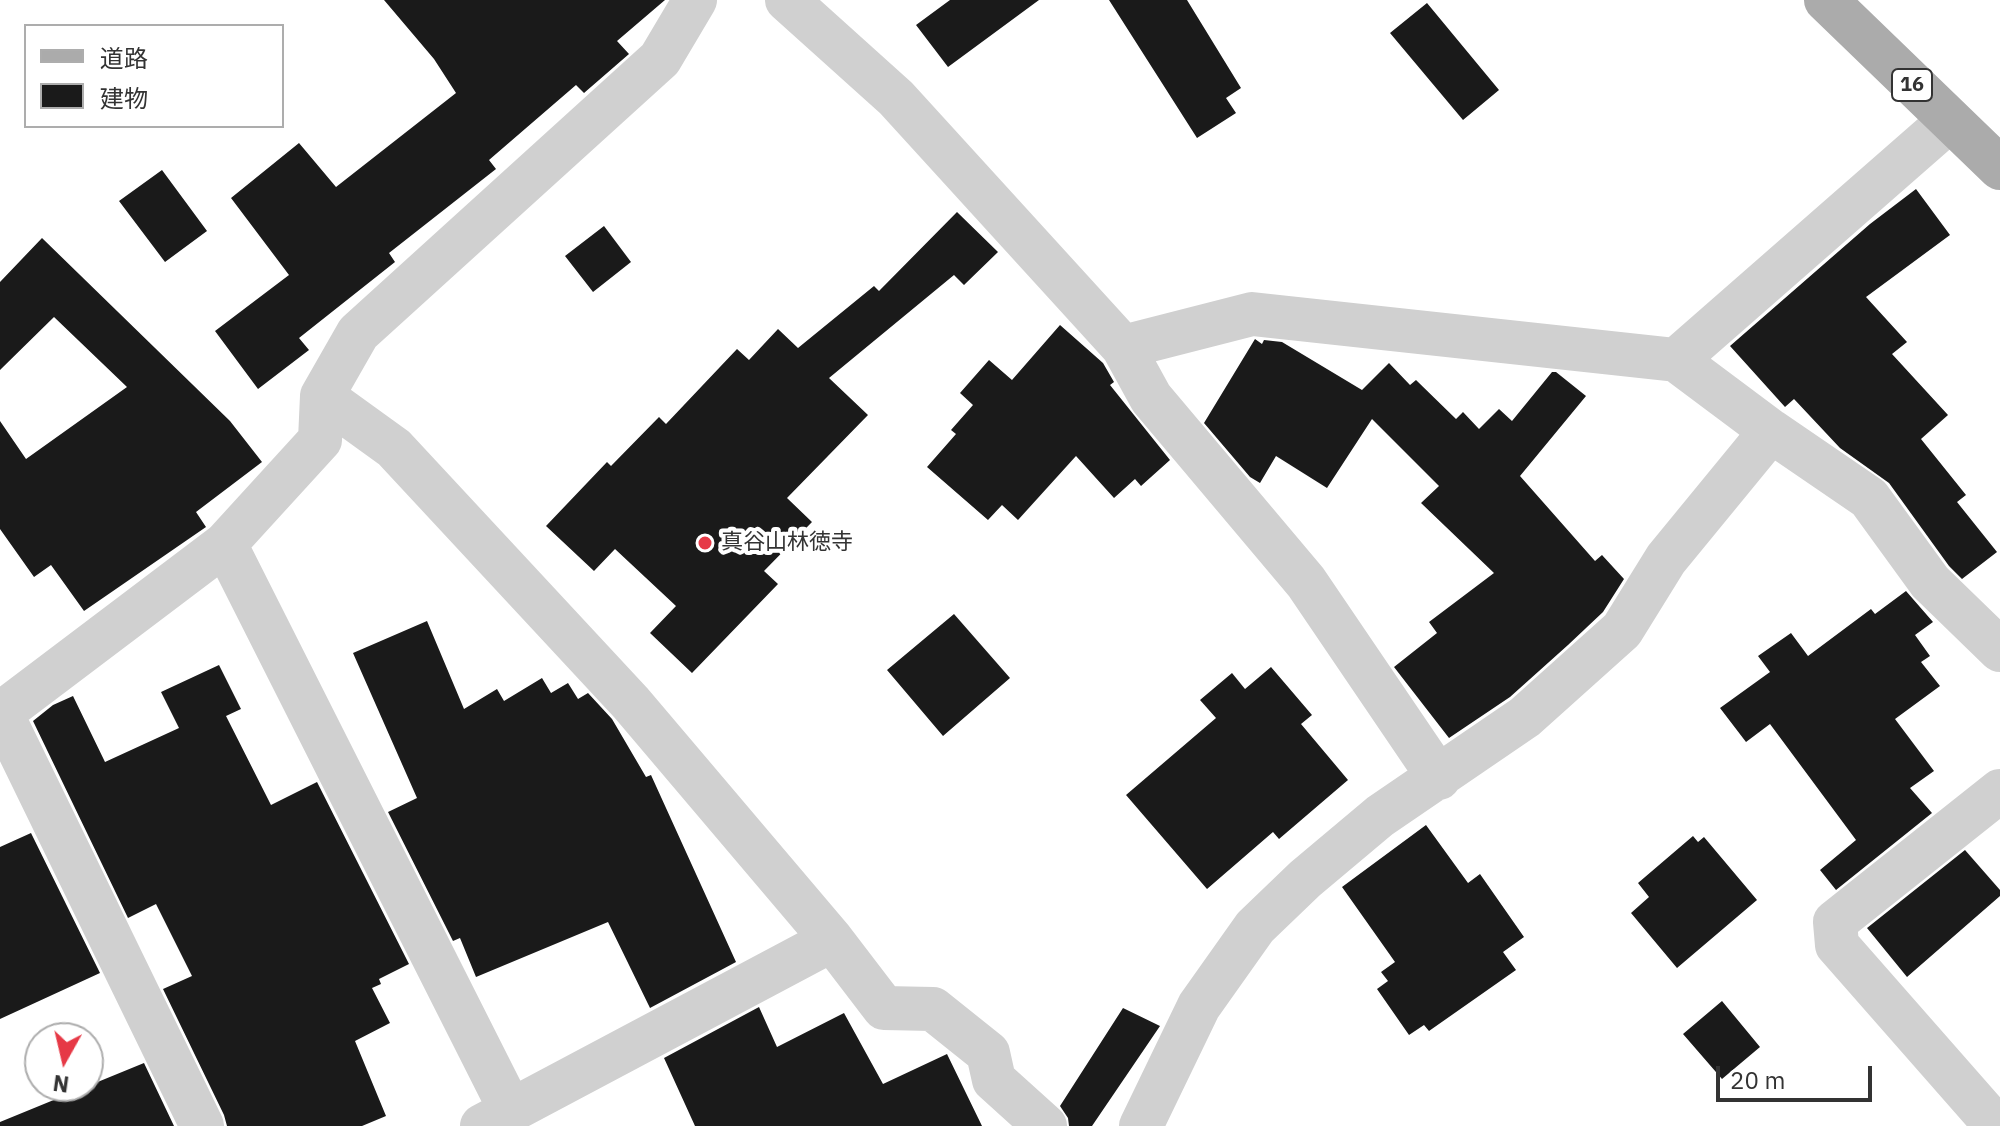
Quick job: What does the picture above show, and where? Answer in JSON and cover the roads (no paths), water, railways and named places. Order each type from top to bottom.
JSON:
[{"type":"main road","name":"16","points":[[1826,0],[2000,168]]},
{"type":"street","points":[[202,1126],[1,714],[225,544],[320,440],[322,396],[358,333],[660,59],[695,0]]},
{"type":"street","points":[[787,0],[896,98],[1123,347],[1151,398],[1306,582],[1439,778]]},
{"type":"street","points":[[1676,360],[1949,121]]},
{"type":"street","points":[[1123,347],[1252,314],[1676,360],[1771,431],[1869,498],[1930,582],[2000,650]]},
{"type":"street","points":[[322,396],[394,448],[631,703],[832,940],[884,1008],[933,1009],[988,1053],[994,1080],[1045,1126]]},
{"type":"street","points":[[1141,1126],[1199,1006],[1255,927],[1305,879],[1380,816],[1525,717],[1622,630],[1666,559],[1771,431]]},
{"type":"street","points":[[225,544],[496,1119],[832,940]]},
{"type":"street","points":[[1996,1126],[1837,945],[1835,922],[2000,791]]},
{"type":"place","name":"真谷山林徳寺","points":[[705,543]]}]
